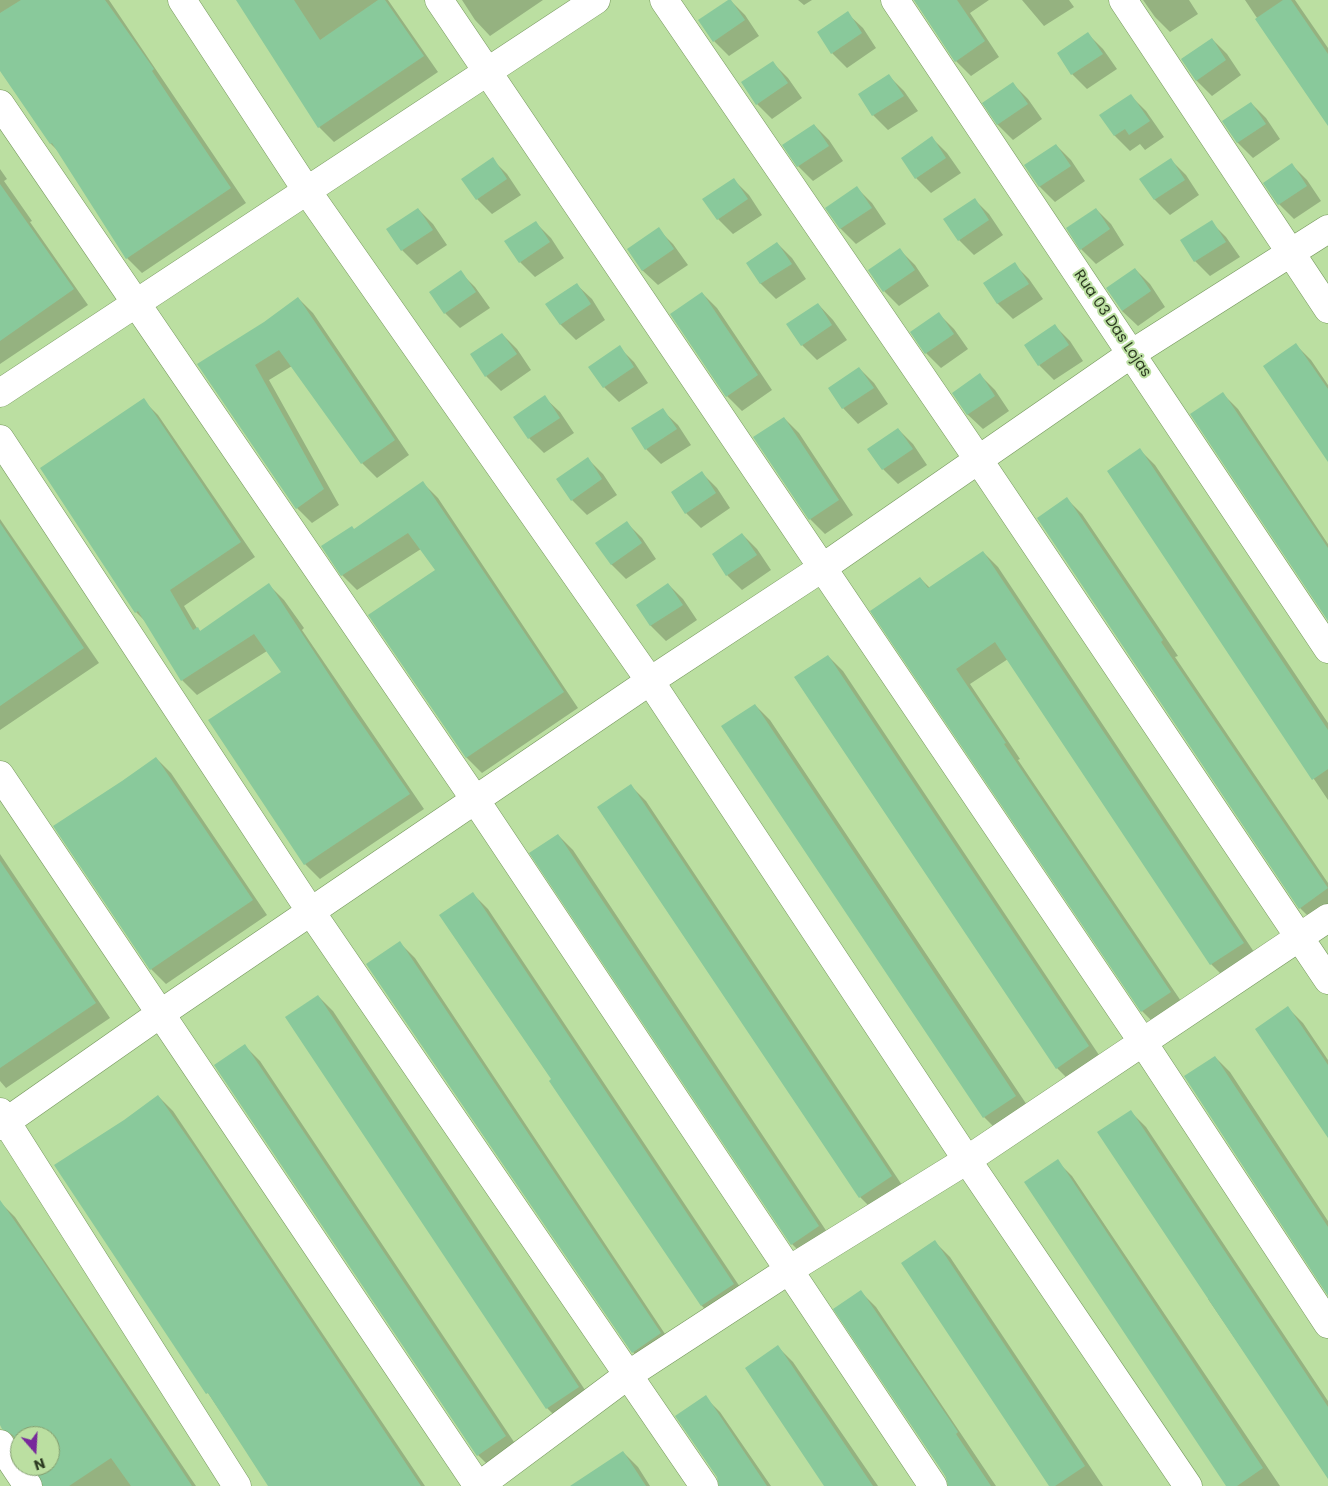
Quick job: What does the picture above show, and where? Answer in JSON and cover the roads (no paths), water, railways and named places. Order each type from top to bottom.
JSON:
[{"type":"street","points":[[182,0],[307,191],[650,681],[967,1160],[1188,1486]]},
{"type":"street","points":[[439,0],[1144,1044],[1328,1324]]},
{"type":"street","points":[[0,393],[596,0]]},
{"type":"street","points":[[664,0],[978,459],[1328,980]]},
{"type":"street","name":"Rua 03 Das Lojas","points":[[895,0],[1328,649]]},
{"type":"street","points":[[1123,0],[1328,309]]},
{"type":"street","points":[[0,104],[476,801],[933,1486]]},
{"type":"street","points":[[237,1486],[2,1120],[476,801],[650,681],[822,568],[1131,354],[1328,229]]},
{"type":"street","points":[[0,439],[311,912],[704,1486]]},
{"type":"street","points":[[0,775],[478,1486],[628,1375],[789,1270],[967,1160],[1144,1044],[1328,918]]},
{"type":"street","points":[[0,1444],[28,1486]]}]
